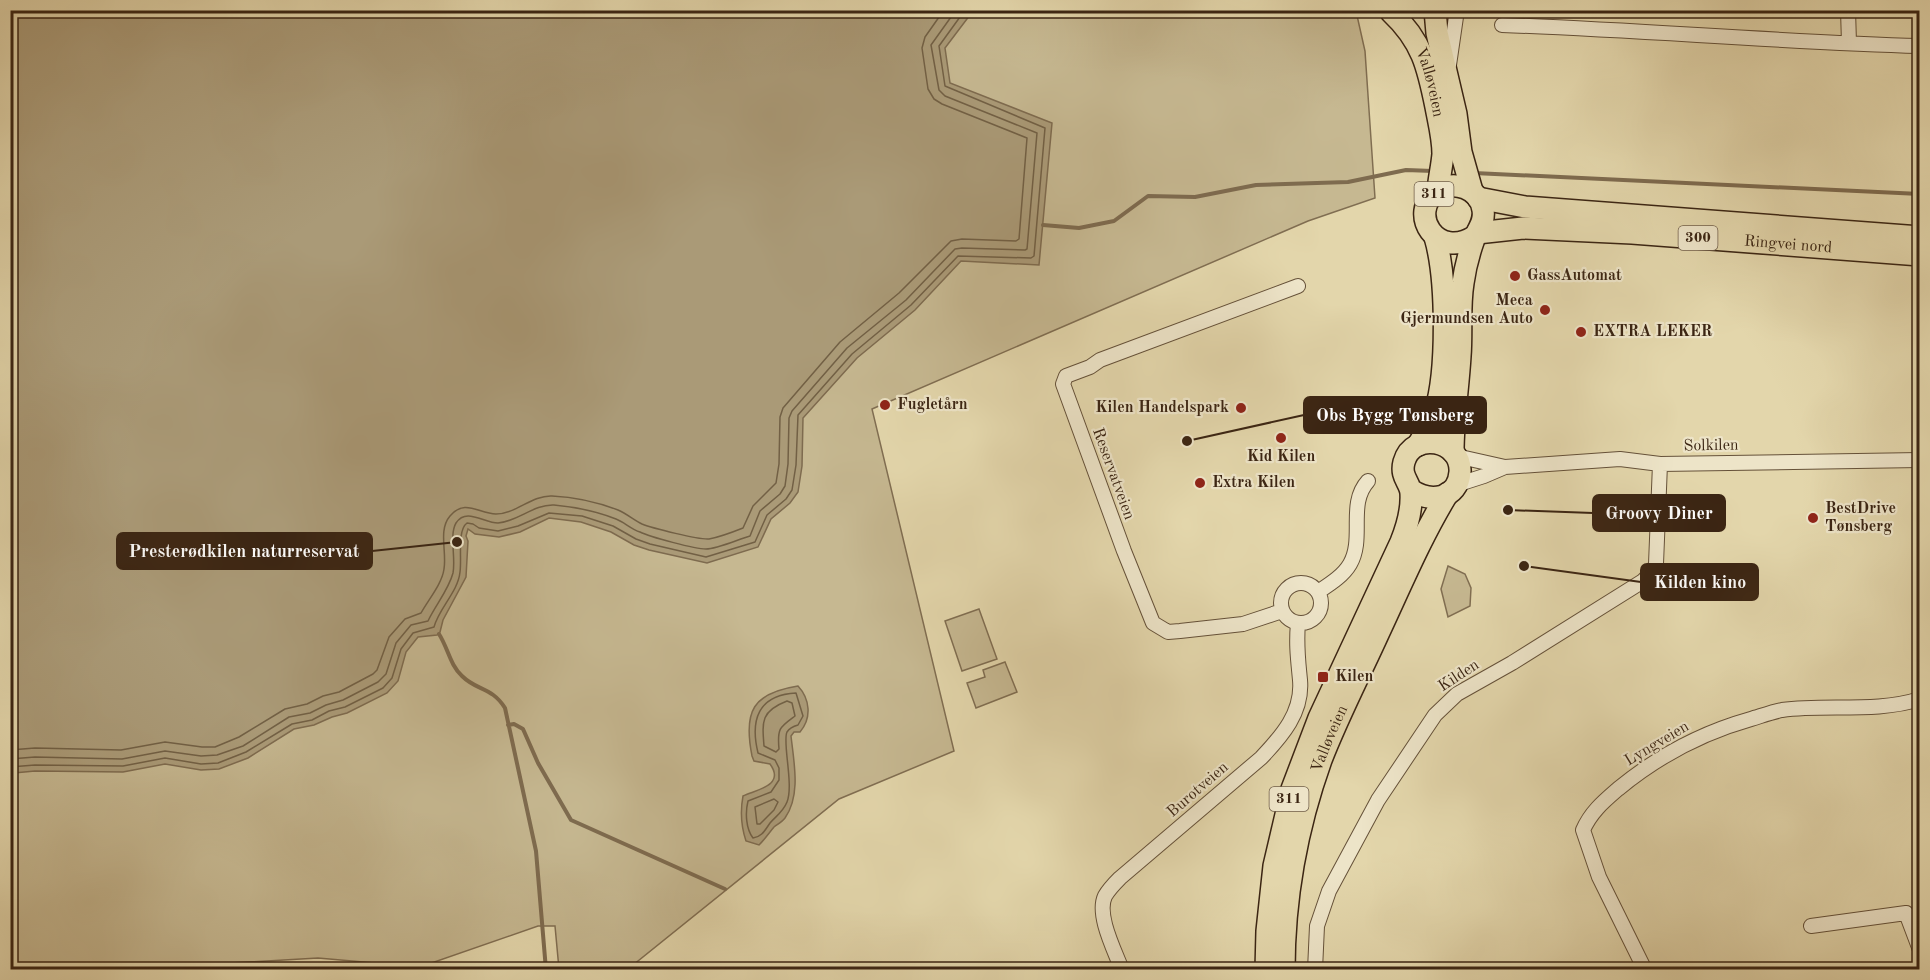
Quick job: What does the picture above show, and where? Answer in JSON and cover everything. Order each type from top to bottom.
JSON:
[{"type":"main road","name":"311","points":[[1391,11],[1407,16],[1416,15],[1425,10]]},
{"type":"main road","points":[[1411,490],[1429,499],[1439,498],[1452,489],[1460,471],[1455,454],[1453,423],[1460,357],[1462,285],[1476,235],[1484,216],[1483,206],[1471,184],[1437,33],[1435,10]]},
{"type":"main road","name":"Valløveien","points":[[1266,969],[1266,931],[1274,866],[1292,789],[1319,718],[1401,543],[1408,523],[1411,490],[1404,479],[1404,463],[1407,455],[1418,445],[1435,412],[1442,356],[1443,286],[1441,258],[1435,237],[1425,219],[1426,208],[1440,178],[1442,136],[1427,65],[1417,42],[1391,11]]},
{"type":"main road","name":"311","points":[[1440,178],[1449,186],[1471,184]]},
{"type":"main road","name":"Ringvei nord","points":[[1471,184],[1525,207],[1920,237]]},
{"type":"main road","name":"Ringvei nord","points":[[1476,235],[1523,228],[1632,232],[1920,255]]},
{"type":"main road","points":[[1435,237],[1455,244],[1466,242],[1476,235]]},
{"type":"main road","points":[[1418,445],[1437,442],[1455,454]]},
{"type":"main road","name":"Valløveien","points":[[1284,969],[1292,868],[1314,782],[1336,725],[1431,522],[1452,489]]},
{"type":"street","points":[[1448,76],[1456,10]]},
{"type":"street","points":[[1848,10],[1849,43]]},
{"type":"street","points":[[1502,26],[1920,46]]},
{"type":"street","name":"Reservatveien","points":[[1282,611],[1243,624],[1180,631],[1168,632],[1153,623],[1063,384],[1066,376],[1090,367],[1100,360],[1298,286]]},
{"type":"street","name":"Solkilen","points":[[1455,454],[1505,467],[1620,459],[1660,464],[1920,460]]},
{"type":"street","name":"Kilden","points":[[1315,969],[1317,926],[1329,891],[1378,800],[1435,715],[1457,694],[1612,601],[1643,581],[1653,571],[1656,564],[1660,464]]},
{"type":"street","name":"Solkilen","points":[[1452,489],[1505,467]]},
{"type":"street","points":[[1318,592],[1336,580],[1351,563],[1357,543],[1360,492],[1368,481]]},
{"type":"street","points":[[1307,583],[1318,592],[1322,602],[1319,614],[1309,622],[1298,623],[1290,620],[1282,611],[1281,597],[1284,591],[1294,584],[1307,583]]},
{"type":"street","name":"Burotveien","points":[[1122,969],[1103,920],[1099,896],[1256,762],[1278,740],[1292,720],[1299,699],[1300,679],[1296,646],[1298,623]]},
{"type":"street","name":"Lyngveien","points":[[1645,969],[1599,877],[1583,830],[1595,809],[1644,768],[1675,749],[1722,727],[1779,711],[1874,706],[1906,703],[1920,699]]},
{"type":"street","points":[[1811,927],[1906,913],[1920,950]]},
{"type":"shaded area","points":[[10,11],[1356,11],[1365,51],[1375,198],[1308,221],[872,409],[954,751],[839,799],[628,969],[559,969],[555,926],[538,926],[420,967],[318,958],[125,969],[11,969]]},
{"type":"shaded area","points":[[1448,566],[1465,574],[1471,588],[1470,606],[1448,617],[1441,589]]},
{"type":"shaded area","points":[[979,609],[997,659],[962,671],[945,621]]},
{"type":"shaded area","points":[[1005,662],[1017,692],[976,708],[967,683],[985,677],[983,670]]},
{"type":"water","points":[[11,10],[973,11],[945,48],[950,83],[1052,123],[1039,265],[961,261],[915,310],[857,358],[803,418],[802,466],[798,492],[790,503],[771,519],[758,547],[707,563],[649,550],[634,545],[611,532],[581,522],[549,518],[520,532],[499,537],[475,534],[468,529],[466,577],[443,620],[440,632],[437,635],[418,637],[406,652],[398,681],[387,693],[347,713],[314,725],[294,729],[248,758],[219,769],[201,770],[165,764],[123,772],[35,771],[14,773],[10,772]]},
{"type":"water","points":[[798,686],[805,697],[808,715],[800,732],[794,732],[791,736],[795,768],[793,799],[785,818],[759,845],[746,841],[742,819],[743,796],[772,782],[774,771],[770,764],[754,761],[749,727],[751,716],[761,699],[783,689]]},
{"type":"waterway","points":[[1043,225],[1079,228],[1114,221],[1148,196],[1195,197],[1256,185],[1348,182],[1406,170],[1433,171]]},
{"type":"waterway","points":[[1474,173],[1920,194]]},
{"type":"waterway","points":[[439,634],[458,672],[468,681],[495,696],[505,708],[536,851],[546,970]]},
{"type":"waterway","points":[[508,725],[514,724],[523,729],[538,763],[571,820],[725,889]]},
{"type":"place","name":"GassAutomat","points":[[1515,276]]},
{"type":"place","name":"Meca Gjermundsen Auto","points":[[1545,310]]},
{"type":"place","name":"EXTRA LEKER","points":[[1581,332]]},
{"type":"place","name":"Fugletårn","points":[[885,405]]},
{"type":"place","name":"Kilen Handelspark","points":[[1241,408]]},
{"type":"place","name":"Kid Kilen","points":[[1281,438]]},
{"type":"place","name":"Obs Bygg Tønsberg","points":[[1187,441]]},
{"type":"place","name":"Extra Kilen","points":[[1200,483]]},
{"type":"place","name":"Groovy Diner","points":[[1508,510]]},
{"type":"place","name":"BestDrive Tønsberg","points":[[1813,518]]},
{"type":"place","name":"Presterødkilen naturreservat","points":[[457,542]]},
{"type":"place","name":"Kilden kino","points":[[1524,566]]},
{"type":"place","name":"Kilen","points":[[1323,677]]}]
